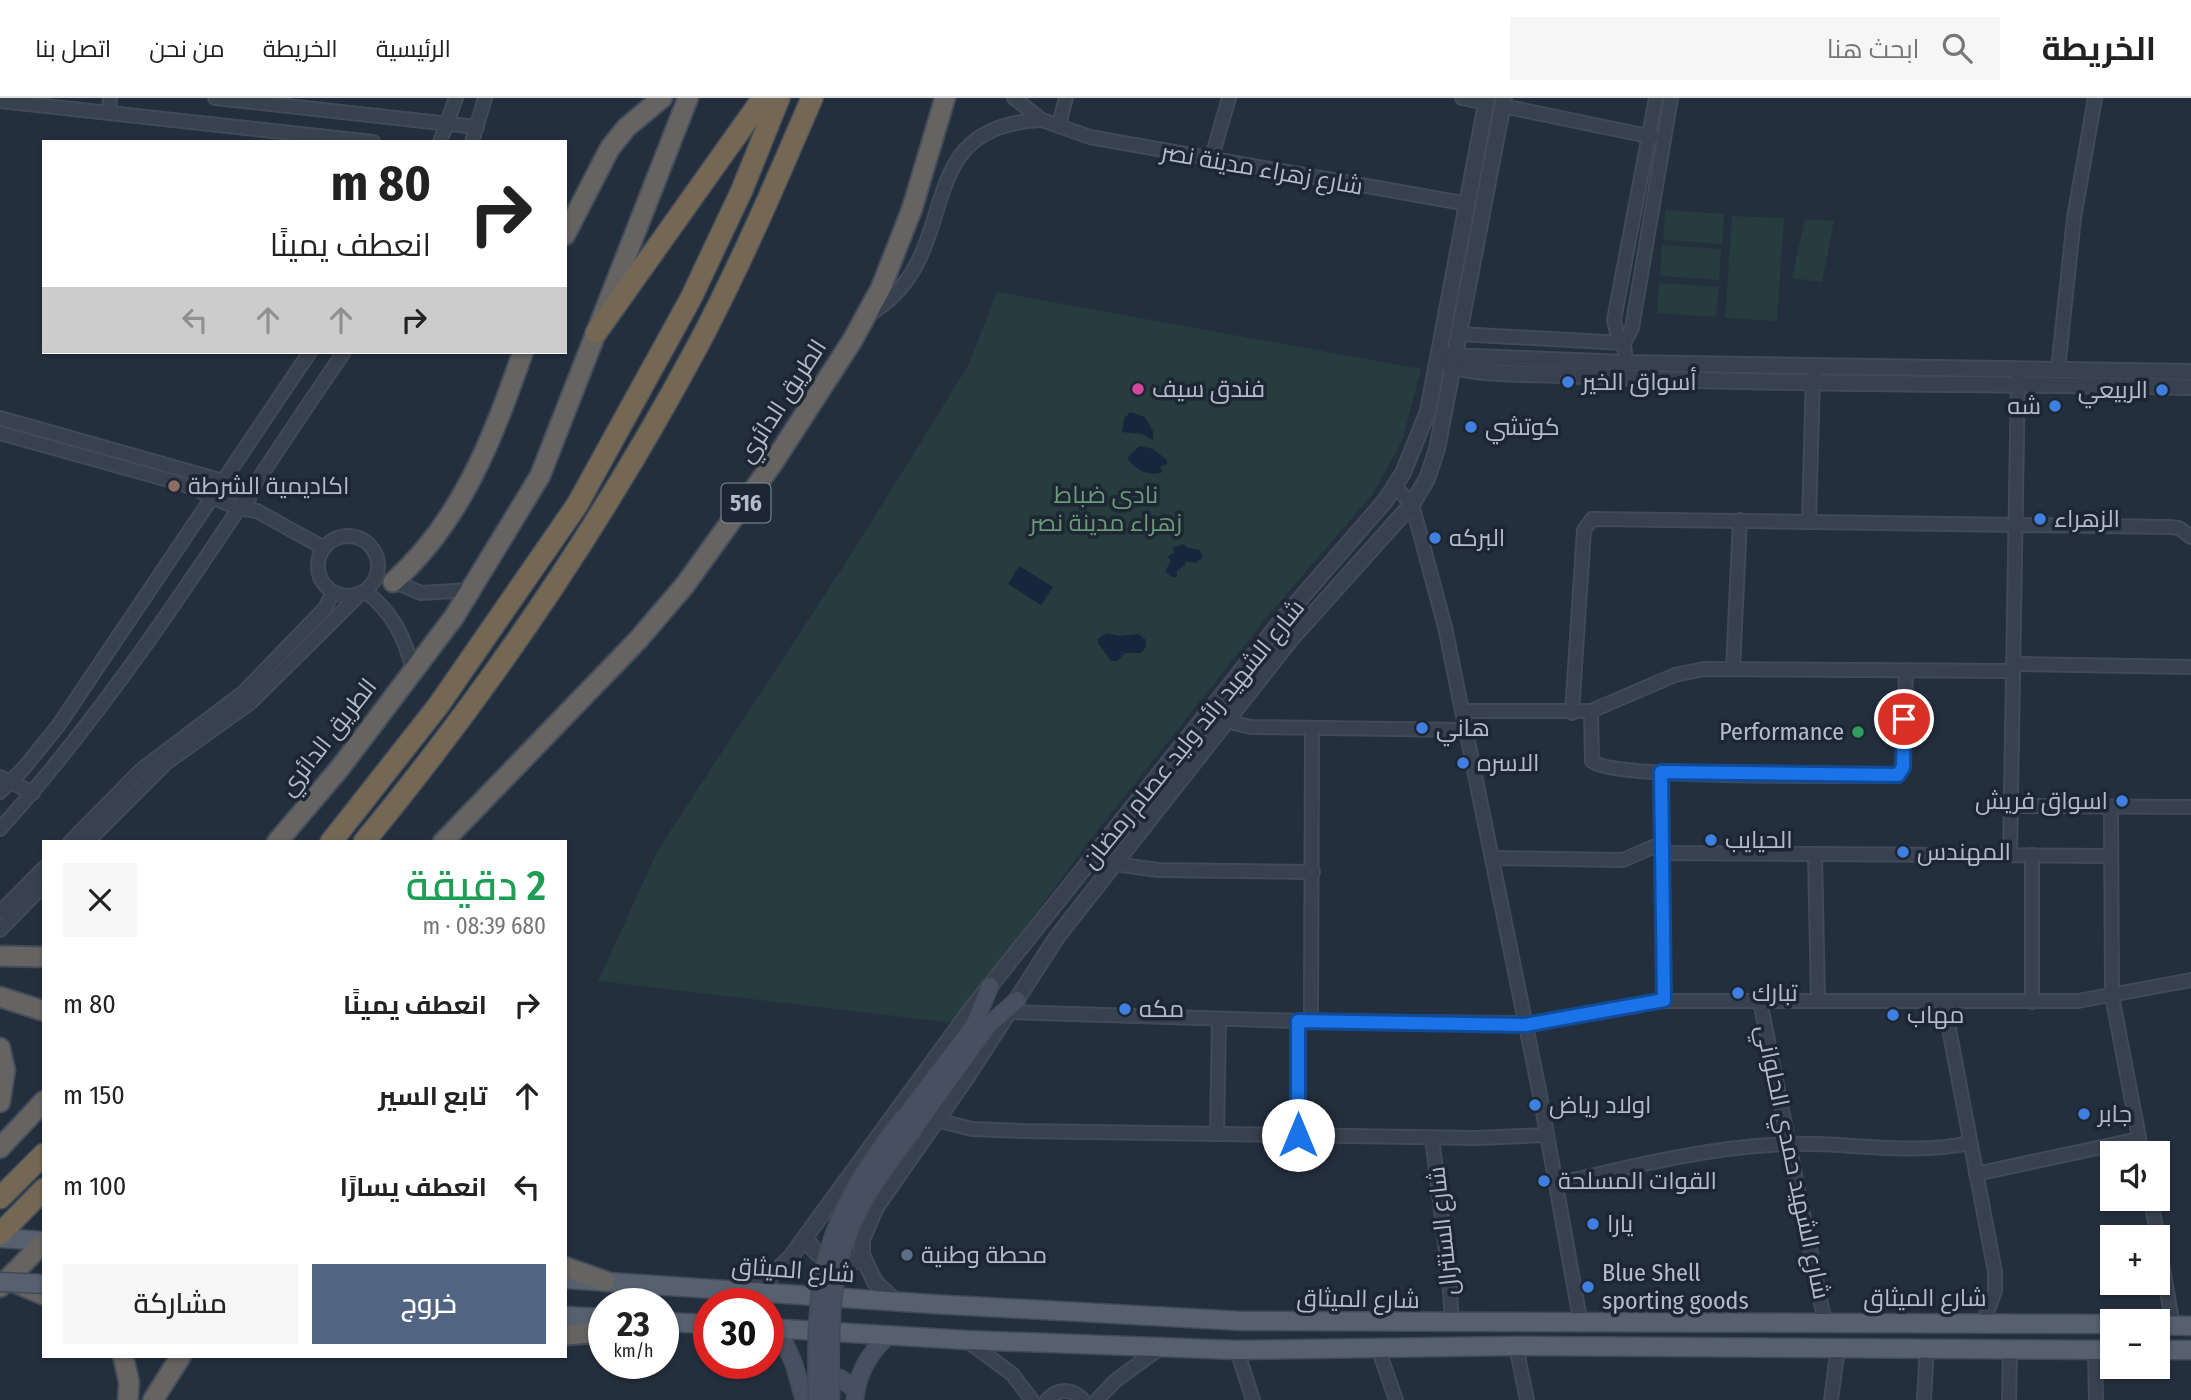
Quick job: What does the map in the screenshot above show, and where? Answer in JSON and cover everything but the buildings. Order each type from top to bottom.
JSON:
[{"type":"highway","points":[[567,231],[610,148],[627,127],[662,98]]},
{"type":"highway","name":"الطريق الدائري","points":[[279,840],[340,768],[413,671],[471,590],[540,476],[688,98]]},
{"type":"highway","points":[[596,333],[763,98]]},
{"type":"highway","points":[[333,840],[438,706],[577,505],[691,298],[742,190],[779,98]]},
{"type":"highway","points":[[366,840],[454,727],[563,571],[626,472],[722,299],[812,98]]},
{"type":"highway","name":"الطريق الدائري","points":[[445,840],[638,640],[685,585],[773,463],[867,315],[897,253],[945,98]]},
{"type":"highway","points":[[385,577],[433,543],[466,493],[522,354]]},
{"type":"highway","name":"516","points":[[453,840],[490,795]]},
{"type":"highway","points":[[0,956],[42,957]]},
{"type":"highway","points":[[0,998],[42,1010]]},
{"type":"highway","points":[[0,1048],[5,1070],[0,1102]]},
{"type":"highway","points":[[0,1148],[42,1103]]},
{"type":"highway","points":[[0,1198],[42,1156]]},
{"type":"highway","points":[[0,1236],[42,1191]]},
{"type":"highway","points":[[42,1243],[5,1284],[42,1294]]},
{"type":"highway","points":[[567,1268],[604,1281]]},
{"type":"highway","points":[[567,1335],[588,1333]]},
{"type":"highway","points":[[123,1358],[129,1382],[128,1400]]},
{"type":"highway","points":[[153,1400],[180,1358]]},
{"type":"main road","points":[[831,1400],[831,1309],[841,1252],[869,1191],[910,1121],[974,1025],[990,986]]},
{"type":"main road","points":[[817,1400],[816,1313],[826,1254],[856,1185],[989,1026],[1013,1006]]},
{"type":"main road","points":[[0,1236],[42,1241]]},
{"type":"main road","name":"شارع الميثاق","points":[[567,1279],[693,1288]]},
{"type":"main road","points":[[5,1284],[42,1284]]},
{"type":"main road","name":"شارع الميثاق","points":[[784,1295],[1242,1321],[1581,1325],[2100,1324]]},
{"type":"main road","points":[[567,1316],[588,1317]]},
{"type":"main road","points":[[1982,1323],[1989,1336],[1984,1350]]},
{"type":"main road","points":[[2027,1323],[2022,1337],[2029,1350]]},
{"type":"main road","points":[[2170,1326],[2191,1326]]},
{"type":"main road","name":"شارع الميثاق","points":[[784,1329],[966,1340],[1237,1350],[1516,1346],[2100,1350]]},
{"type":"main road","points":[[856,1395],[866,1362],[888,1336]]},
{"type":"main road","points":[[784,1347],[794,1364],[803,1395]]},
{"type":"main road","points":[[2170,1350],[2191,1350]]},
{"type":"main road","points":[[803,1395],[816,1379],[827,1376],[846,1381],[856,1395]]},
{"type":"street","points":[[109,113],[110,98]]},
{"type":"street","points":[[215,98],[477,127]]},
{"type":"street","points":[[441,140],[456,98]]},
{"type":"street","points":[[473,140],[485,98]]},
{"type":"street","points":[[1014,98],[1042,120]]},
{"type":"street","points":[[1059,124],[1066,98]]},
{"type":"street","points":[[1211,160],[1229,98]]},
{"type":"street","points":[[1462,98],[1486,100]]},
{"type":"street","points":[[1626,363],[1624,343],[1617,333],[1614,320],[1656,98]]},
{"type":"street","points":[[1624,343],[1632,328],[1671,98]]},
{"type":"street","points":[[2058,370],[2074,218],[2095,98]]},
{"type":"street","name":"شارع الشهيد رائد وليد عصام رمضان","points":[[748,1288],[776,1273],[806,1237],[896,1108],[990,986],[1281,621],[1395,487],[1418,443],[1440,359],[1486,100]]},
{"type":"street","points":[[0,102],[355,140]]},
{"type":"street","points":[[1504,102],[1663,139]]},
{"type":"street","name":"شارع الشهيد رائد وليد عصام رمضان","points":[[863,1259],[862,1240],[876,1207],[1058,937],[1332,590],[1412,504],[1427,478],[1437,449],[1504,102]]},
{"type":"street","points":[[867,315],[893,297],[918,266],[948,175],[964,149],[998,127],[1042,120]]},
{"type":"street","name":"شارع زهراء مدينة نصر","points":[[1042,120],[1090,137],[1468,204]]},
{"type":"street","points":[[1459,334],[1624,343]]},
{"type":"street","points":[[0,792],[5,779],[58,726],[309,354]]},
{"type":"street","points":[[0,830],[33,793],[117,685],[343,354]]},
{"type":"street","points":[[1440,359],[1602,370],[2018,376],[2191,387]]},
{"type":"street","points":[[1602,370],[1626,363],[1813,373]]},
{"type":"street","points":[[2018,376],[2058,370],[2191,372]]},
{"type":"street","points":[[1810,522],[1813,373]]},
{"type":"street","points":[[2010,855],[2018,376]]},
{"type":"street","points":[[0,418],[223,481],[246,495],[257,511]]},
{"type":"street","points":[[0,433],[183,484],[237,508],[257,511],[324,548]]},
{"type":"street","points":[[1395,487],[1412,504],[1445,627],[1525,1024],[1581,1325]]},
{"type":"street","points":[[1572,713],[1575,630],[1587,524],[1599,518],[2168,527],[2179,528],[2191,537]]},
{"type":"street","points":[[1733,668],[1740,520]]},
{"type":"street","points":[[363,592],[352,596],[333,592],[320,577],[317,567],[324,548],[333,539],[346,535],[360,537],[371,545],[385,577]]},
{"type":"street","points":[[385,577],[431,594],[471,590]]},
{"type":"street","points":[[89,840],[166,763],[250,703],[363,592],[385,577]]},
{"type":"street","points":[[72,840],[146,765],[221,711],[256,680],[326,607],[333,592]]},
{"type":"street","points":[[363,592],[395,622],[408,648],[413,671]]},
{"type":"street","points":[[1462,710],[1572,713],[1591,711],[1682,673],[1704,668],[1906,670],[2191,667]]},
{"type":"street","points":[[1591,711],[1590,754],[1597,766],[1661,772],[1898,775],[1903,767],[1906,670]]},
{"type":"street","points":[[1226,721],[1245,727],[1466,730]]},
{"type":"street","points":[[1311,1021],[1312,728]]},
{"type":"street","points":[[1661,772],[1664,1000]]},
{"type":"street","points":[[5,779],[33,793]]},
{"type":"street","points":[[2011,806],[2191,807]]},
{"type":"street","points":[[0,807],[14,814]]},
{"type":"street","points":[[1976,1174],[2139,1139],[2112,996],[2111,807]]},
{"type":"street","points":[[1127,816],[1143,827]]},
{"type":"street","points":[[1492,858],[1623,860],[1662,848],[1815,854],[2111,856]]},
{"type":"street","points":[[1815,854],[1818,1002]]},
{"type":"street","points":[[2032,855],[2032,1002]]},
{"type":"street","points":[[1114,864],[1158,870],[1313,872]]},
{"type":"street","points":[[0,930],[42,871]]},
{"type":"street","points":[[0,912],[42,886]]},
{"type":"street","points":[[1013,1006],[1219,1019],[1525,1024],[1664,1000],[2078,1001],[2191,980]]},
{"type":"street","name":"شارع الشهيد حمدي الحلواني","points":[[1760,1001],[1825,1323]]},
{"type":"street","points":[[1944,1002],[1996,1281],[1993,1301],[1982,1323]]},
{"type":"street","points":[[1217,1134],[1219,1019]]},
{"type":"street","points":[[1298,1021],[1298,1135]]},
{"type":"street","points":[[936,1120],[972,1129],[1432,1138],[1546,1135]]},
{"type":"street","name":"شارع السنترال","points":[[1432,1138],[1449,1275],[1452,1324]]},
{"type":"street","points":[[1556,1184],[1684,1154],[1789,1144],[1930,1150],[1970,1143]]},
{"type":"street","points":[[2152,1211],[2163,1309]]},
{"type":"street","points":[[806,1237],[813,1249],[831,1261],[844,1264],[863,1259],[874,1282],[896,1302]]},
{"type":"street","points":[[966,1340],[1012,1374],[1032,1400]]},
{"type":"street","points":[[1516,1346],[1527,1400]]},
{"type":"street","points":[[1831,1400],[1839,1347]]},
{"type":"street","points":[[1097,1400],[1115,1381],[1160,1348]]},
{"type":"street","points":[[1378,1348],[1396,1400]]},
{"type":"street","points":[[1924,1400],[1927,1348]]},
{"type":"street","points":[[1237,1350],[1253,1400]]},
{"type":"street","points":[[2009,1400],[2010,1350]]},
{"type":"street","points":[[2096,1400],[2100,1371]]},
{"type":"street","points":[[1046,1400],[1056,1392],[1065,1391],[1074,1392],[1083,1400]]},
{"type":"green space","points":[[1665,210],[1724,214],[1722,244],[1663,240]]},
{"type":"green space","points":[[1732,216],[1784,218],[1777,321],[1725,318]]},
{"type":"green space","points":[[1805,219],[1834,221],[1822,282],[1792,278]]},
{"type":"green space","points":[[1662,245],[1721,249],[1719,280],[1660,276]]},
{"type":"green space","points":[[1659,283],[1719,287],[1716,317],[1657,313]]},
{"type":"green space","name":"نادى ضباط زهراء مدينة نصر","points":[[997,292],[1421,369],[1402,441],[1372,495],[1266,618],[1090,840],[954,1023],[598,981],[658,850],[850,556],[968,366]]},
{"type":"water","points":[[1130,412],[1145,417],[1153,431],[1153,440],[1142,434],[1122,432],[1124,419]]},
{"type":"water","points":[[1139,446],[1153,449],[1167,460],[1167,464],[1160,467],[1163,472],[1147,473],[1130,462],[1127,458]]},
{"type":"water","points":[[1183,544],[1188,548],[1200,550],[1203,557],[1195,563],[1185,561],[1185,565],[1177,571],[1177,577],[1171,577],[1165,571],[1171,561],[1168,556],[1174,553],[1173,548]]},
{"type":"water","points":[[1019,566],[1053,587],[1041,605],[1008,584]]},
{"type":"water","points":[[1106,633],[1121,636],[1138,634],[1146,640],[1146,647],[1141,653],[1125,653],[1117,661],[1111,661],[1098,643],[1098,639]]},
{"type":"place","name":"أسواق الخير","points":[[1568,382]]},
{"type":"place","name":"فندق سيف","points":[[1138,389]]},
{"type":"place","name":"الربيعي","points":[[2162,390]]},
{"type":"place","name":"شه","points":[[2055,406]]},
{"type":"place","name":"كوتشي","points":[[1471,427]]},
{"type":"place","name":"اكاديمية الشرطة","points":[[174,486]]},
{"type":"place","name":"الزهراء","points":[[2040,519]]},
{"type":"place","name":"البركه","points":[[1435,538]]},
{"type":"place","name":"هاني","points":[[1422,728]]},
{"type":"place","name":"Performance","points":[[1858,732]]},
{"type":"place","name":"الاسره","points":[[1463,763]]},
{"type":"place","name":"اسواق فريش","points":[[2122,801]]},
{"type":"place","name":"الحيايب","points":[[1711,840]]},
{"type":"place","name":"المهندس","points":[[1903,852]]},
{"type":"place","name":"تبارك","points":[[1738,993]]},
{"type":"place","name":"مكه","points":[[1125,1009]]},
{"type":"place","name":"مهاب","points":[[1893,1015]]},
{"type":"place","name":"اولاد رياض","points":[[1535,1105]]},
{"type":"place","name":"جابر","points":[[2084,1114]]},
{"type":"place","name":"القوات المسلحة","points":[[1544,1181]]},
{"type":"place","name":"يارا","points":[[1593,1224]]},
{"type":"place","name":"محطة وطنية","points":[[907,1255]]},
{"type":"place","name":"Blue Shell sporting goods","points":[[1588,1287]]},
{"type":"route","points":[[1298,1135],[1298,1021],[1525,1025],[1664,1000],[1661,772],[1894,776],[1902,772],[1903,767],[1904,719]]}]
